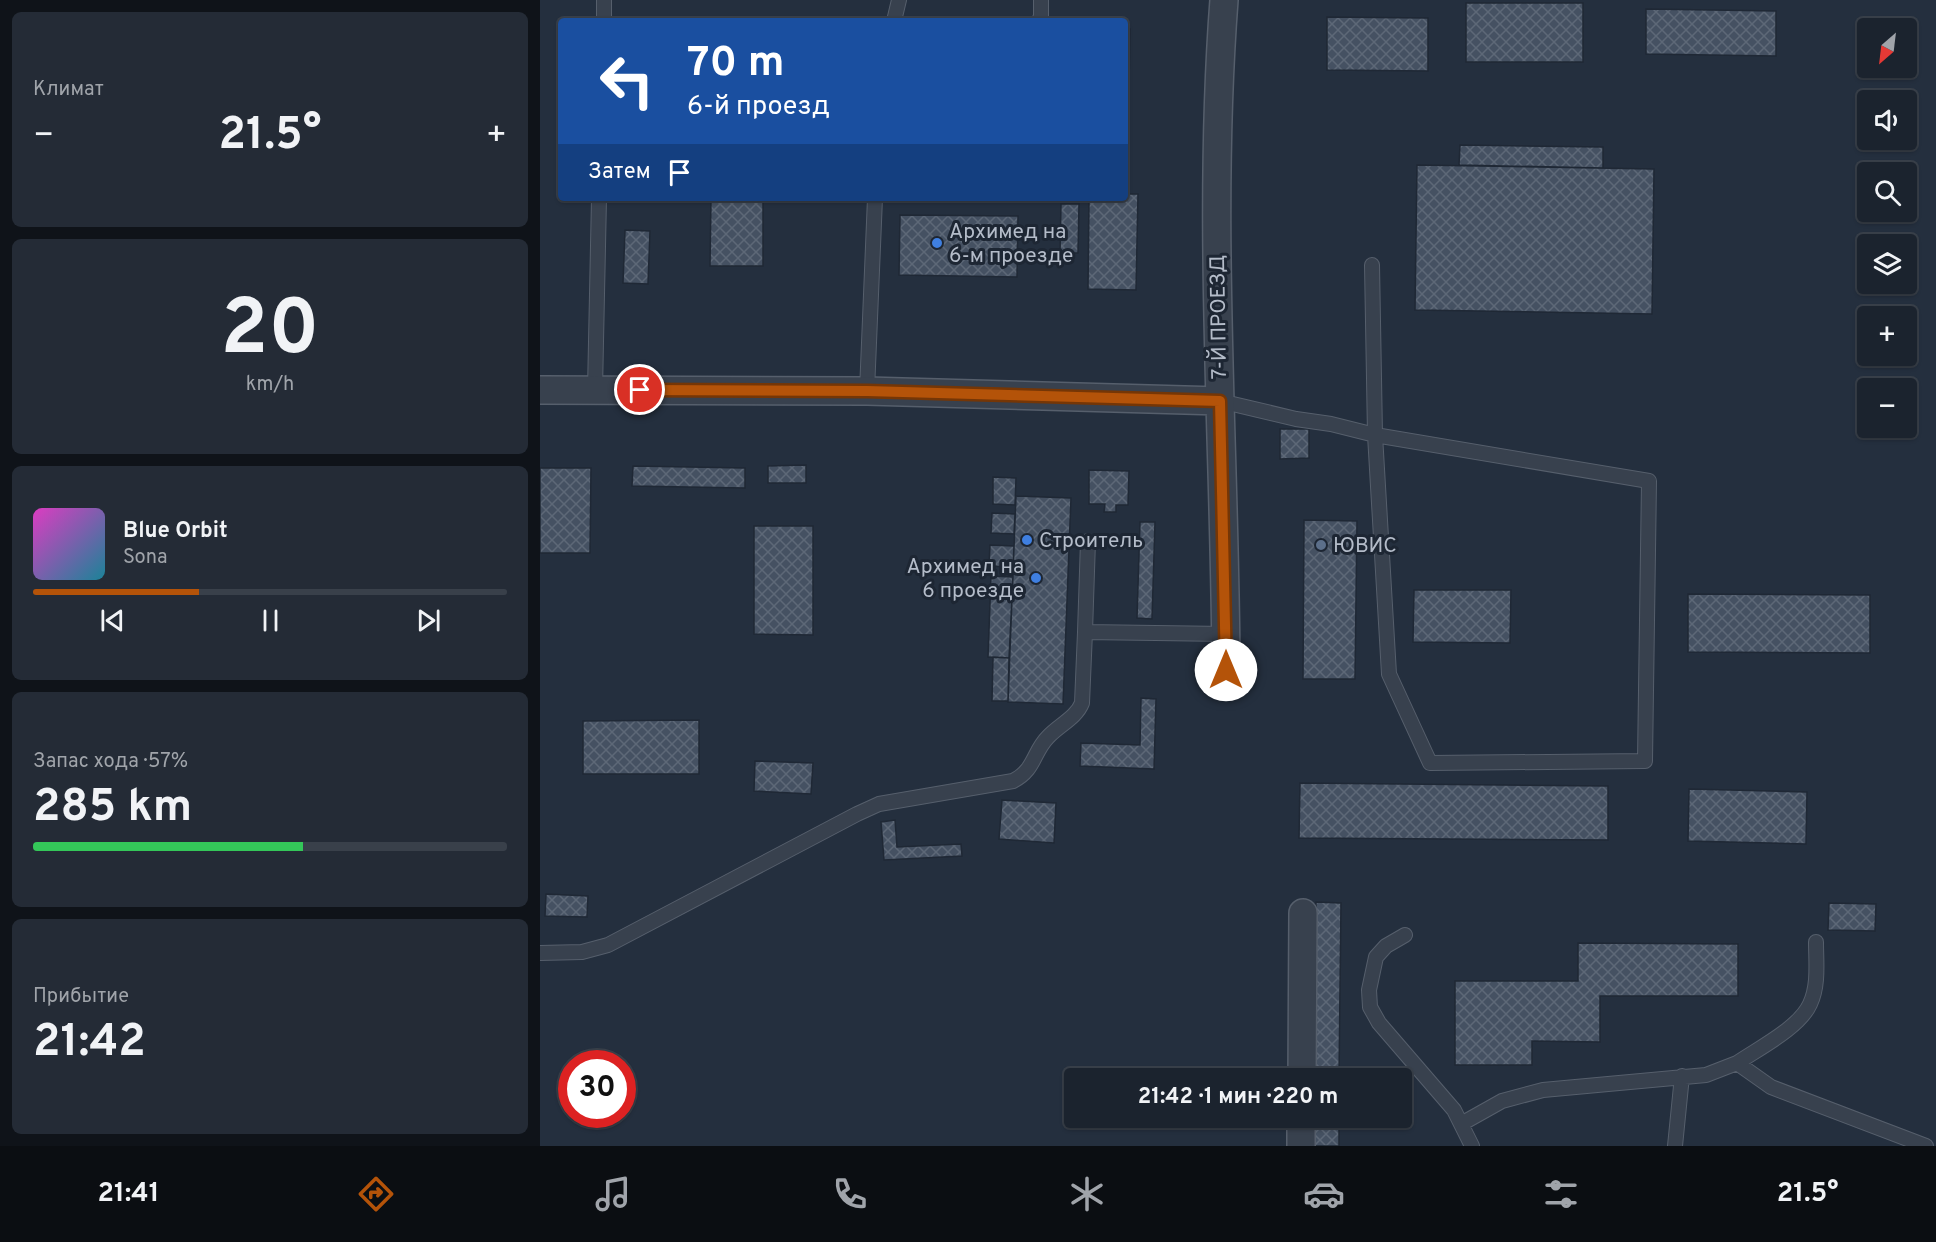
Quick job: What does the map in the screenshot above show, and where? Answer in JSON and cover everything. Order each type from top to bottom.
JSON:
[{"type":"street","name":"7-Й ПРОЕЗД","points":[[1224,0],[1219,69],[1216,174],[1226,670]]},
{"type":"street","points":[[540,390],[867,391],[1220,401]]},
{"type":"street","points":[[1302,1068],[1303,913]]},
{"type":"street","points":[[1301,1128],[1301,1146]]},
{"type":"lane","points":[[604,0],[604,18]]},
{"type":"lane","points":[[895,18],[898,0]]},
{"type":"lane","points":[[1040,18],[1041,0]]},
{"type":"lane","points":[[595,390],[599,201]]},
{"type":"lane","points":[[867,391],[875,201]]},
{"type":"lane","points":[[1220,401],[1375,435],[1649,481],[1645,761],[1430,763],[1389,674],[1375,435],[1372,265]]},
{"type":"lane","points":[[540,953],[582,952],[608,945],[879,804],[1013,781],[1024,776],[1047,738],[1079,711],[1082,703],[1088,541]]},
{"type":"lane","points":[[1085,632],[1226,634]]},
{"type":"lane","points":[[1405,935],[1386,946],[1376,957],[1369,990],[1370,1007],[1379,1023],[1454,1110],[1472,1146]]},
{"type":"lane","points":[[1461,1124],[1502,1101],[1543,1089],[1706,1075],[1737,1063],[1792,1026],[1810,1004],[1817,979],[1816,942]]},
{"type":"lane","points":[[1737,1063],[1772,1087],[1926,1146]]},
{"type":"lane","points":[[1675,1146],[1682,1076]]},
{"type":"building","points":[[1466,3],[1583,3],[1583,62],[1466,62]]},
{"type":"building","points":[[1646,9],[1776,11],[1776,56],[1646,54]]},
{"type":"building","points":[[1327,17],[1428,18],[1428,71],[1327,70]]},
{"type":"building","points":[[1128,29],[1130,29],[1128,137]]},
{"type":"building","points":[[1460,145],[1603,147],[1603,168],[1459,165]]},
{"type":"building","points":[[1417,165],[1654,169],[1652,314],[1415,310]]},
{"type":"building","points":[[1128,194],[1138,194],[1136,290],[1088,289],[1089,201],[1128,201]]},
{"type":"building","points":[[711,201],[763,201],[763,266],[710,266]]},
{"type":"building","points":[[1061,204],[1079,204],[1078,253],[1060,253]]},
{"type":"building","points":[[900,215],[1018,216],[1017,277],[899,275]]},
{"type":"building","points":[[625,230],[650,231],[648,284],[623,283]]},
{"type":"building","points":[[1280,429],[1309,429],[1309,458],[1280,459]]},
{"type":"building","points":[[806,465],[806,483],[768,483],[768,466]]},
{"type":"building","points":[[633,466],[745,468],[745,488],[632,486]]},
{"type":"building","points":[[540,468],[591,468],[590,553],[540,553]]},
{"type":"building","points":[[1089,470],[1129,471],[1128,505],[1116,505],[1116,512],[1104,512],[1105,504],[1089,504]]},
{"type":"building","points":[[993,477],[1016,478],[1015,505],[993,504]]},
{"type":"building","points":[[1016,496],[1071,498],[1063,704],[1008,702]]},
{"type":"building","points":[[992,513],[1015,514],[1014,534],[991,533]]},
{"type":"building","points":[[1304,520],[1357,521],[1355,679],[1303,679]]},
{"type":"building","points":[[1140,522],[1155,522],[1152,619],[1137,618]]},
{"type":"building","points":[[754,526],[813,526],[813,635],[754,634]]},
{"type":"building","points":[[990,545],[1014,546],[1013,567],[989,566]]},
{"type":"building","points":[[991,576],[1013,577],[1009,658],[988,657]]},
{"type":"building","points":[[1414,590],[1511,590],[1510,643],[1413,642]]},
{"type":"building","points":[[1688,594],[1870,595],[1870,653],[1688,652]]},
{"type":"building","points":[[993,657],[1009,658],[1008,701],[992,701]]},
{"type":"building","points":[[1141,698],[1156,699],[1154,769],[1080,766],[1081,743],[1140,745]]},
{"type":"building","points":[[699,720],[699,774],[583,774],[583,721]]},
{"type":"building","points":[[755,761],[813,763],[811,794],[754,791]]},
{"type":"building","points":[[1300,783],[1608,786],[1608,840],[1299,838]]},
{"type":"building","points":[[1689,789],[1807,792],[1806,844],[1688,841]]},
{"type":"building","points":[[1002,800],[1056,803],[1054,843],[999,839]]},
{"type":"building","points":[[895,820],[897,847],[961,844],[962,856],[884,860],[881,822]]},
{"type":"building","points":[[546,894],[588,896],[587,917],[545,916]]},
{"type":"building","points":[[1316,902],[1341,903],[1339,1068],[1314,1068]]},
{"type":"building","points":[[1829,903],[1876,904],[1875,931],[1828,930]]},
{"type":"building","points":[[1578,943],[1738,944],[1738,996],[1600,996],[1600,1042],[1532,1041],[1532,1065],[1455,1065],[1455,981],[1578,981]]},
{"type":"building","points":[[1314,1128],[1339,1128],[1339,1146],[1313,1146]]},
{"type":"place","name":"Архимед на 6-м проезде","points":[[937,243]]},
{"type":"place","name":"Строитель","points":[[1027,540]]},
{"type":"place","name":"ЮВИС","points":[[1321,545]]},
{"type":"place","name":"Архимед на 6 проезде","points":[[1036,578]]},
{"type":"route","points":[[640,390],[867,391],[1220,401],[1226,670]]}]
